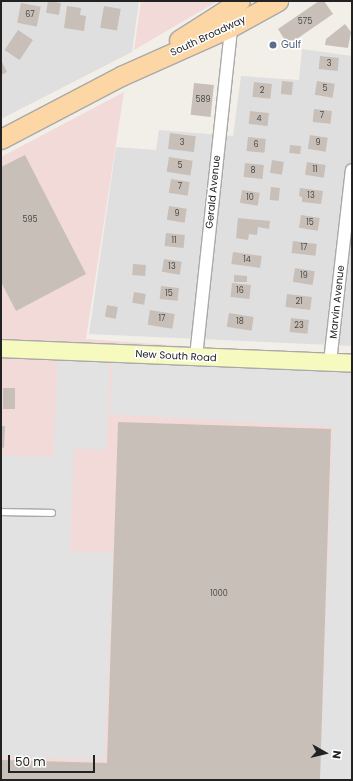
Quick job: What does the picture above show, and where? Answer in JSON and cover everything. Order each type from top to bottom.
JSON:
[{"type":"main road","name":"South Broadway","points":[[138,68],[240,1]]},
{"type":"main road","name":"South Broadway","points":[[1,139],[138,68],[231,27],[278,1]]},
{"type":"street","name":"Gerald Avenue","points":[[196,357],[231,27]]},
{"type":"street","name":"Marvin Avenue","points":[[330,362],[352,170]]},
{"type":"street","name":"New South Road","points":[[1,348],[352,363]]},
{"type":"lane","points":[[1,512],[52,513]]},
{"type":"shaded area","points":[[1,1],[139,1],[132,52],[1,119]]},
{"type":"shaded area","points":[[141,1],[218,1],[134,50]]},
{"type":"shaded area","points":[[302,49],[352,56],[352,346],[89,334],[116,147],[156,150],[159,130],[233,136],[241,76],[299,80]]},
{"type":"shaded area","points":[[124,92],[86,339],[352,358],[352,780],[1,780],[1,157]]},
{"type":"shaded area","points":[[58,354],[110,358],[106,450],[74,449],[70,551],[113,553],[105,760],[1,756],[1,455],[53,457]]},
{"type":"shaded area","points":[[113,358],[352,368],[352,780],[320,780],[333,427],[110,414]]},
{"type":"building","points":[[48,1],[61,3],[59,15],[46,13]]},
{"type":"building","points":[[319,1],[324,1],[333,14],[288,45],[278,29]]},
{"type":"building","points":[[21,3],[41,7],[37,26],[17,23]]},
{"type":"building","points":[[67,6],[81,8],[80,15],[86,16],[84,31],[64,28]]},
{"type":"building","points":[[104,6],[121,9],[117,31],[100,28]]},
{"type":"building","points":[[345,24],[351,32],[348,48],[325,45],[326,39]]},
{"type":"building","points":[[18,30],[33,40],[20,60],[5,50]]},
{"type":"building","points":[[320,56],[339,58],[338,71],[319,69]]},
{"type":"building","points":[[1,60],[7,72],[1,75]]},
{"type":"building","points":[[282,81],[293,82],[292,95],[281,94]]},
{"type":"building","points":[[317,81],[335,84],[333,98],[315,95]]},
{"type":"building","points":[[254,82],[272,84],[270,99],[252,97]]},
{"type":"building","points":[[194,83],[214,85],[211,117],[191,115]]},
{"type":"building","points":[[314,109],[332,111],[331,124],[313,122]]},
{"type":"building","points":[[250,111],[269,113],[268,126],[249,124]]},
{"type":"building","points":[[170,133],[196,136],[194,152],[168,149]]},
{"type":"building","points":[[310,135],[328,138],[326,152],[308,149]]},
{"type":"building","points":[[248,137],[266,139],[264,153],[247,151]]},
{"type":"building","points":[[290,145],[301,146],[300,154],[289,153]]},
{"type":"building","points":[[25,155],[86,274],[16,311],[1,282],[1,167]]},
{"type":"building","points":[[169,157],[193,161],[190,176],[167,172]]},
{"type":"building","points":[[272,160],[284,162],[282,175],[270,173]]},
{"type":"building","points":[[307,162],[326,165],[324,178],[305,175]]},
{"type":"building","points":[[245,163],[264,165],[262,179],[244,177]]},
{"type":"building","points":[[171,179],[190,182],[188,196],[169,193]]},
{"type":"building","points":[[271,187],[280,188],[279,201],[270,200]]},
{"type":"building","points":[[300,188],[323,191],[321,204],[302,202],[302,197],[299,196]]},
{"type":"building","points":[[242,190],[260,193],[258,206],[240,203]]},
{"type":"building","points":[[169,206],[187,209],[185,223],[167,220]]},
{"type":"building","points":[[301,215],[320,218],[318,231],[299,228]]},
{"type":"building","points":[[238,218],[270,221],[269,229],[258,227],[257,235],[249,234],[248,240],[236,238]]},
{"type":"building","points":[[166,233],[185,235],[184,248],[165,246]]},
{"type":"building","points":[[293,241],[317,244],[315,256],[292,253]]},
{"type":"building","points":[[233,252],[262,256],[260,268],[231,264]]},
{"type":"building","points":[[164,259],[182,262],[180,275],[162,272]]},
{"type":"building","points":[[133,264],[146,265],[145,276],[132,275]]},
{"type":"building","points":[[295,268],[315,271],[313,285],[293,282]]},
{"type":"building","points":[[234,275],[247,276],[247,282],[234,282]]},
{"type":"building","points":[[232,283],[251,285],[249,299],[231,297]]},
{"type":"building","points":[[161,286],[179,288],[178,301],[160,299]]},
{"type":"building","points":[[134,292],[146,294],[144,305],[132,303]]},
{"type":"building","points":[[287,294],[312,297],[310,310],[285,307]]},
{"type":"building","points":[[107,305],[118,307],[116,319],[105,317]]},
{"type":"building","points":[[150,310],[175,314],[172,329],[148,325]]},
{"type":"building","points":[[229,313],[254,317],[252,331],[227,327]]},
{"type":"building","points":[[291,318],[309,320],[307,334],[290,332]]},
{"type":"building","points":[[3,388],[15,388],[15,409],[3,409]]},
{"type":"building","points":[[118,422],[331,429],[320,780],[1,780],[1,760],[107,763]]},
{"type":"building","points":[[1,426],[5,426],[4,448],[1,447]]},
{"type":"place","name":"Gulf","points":[[273,45]]}]
